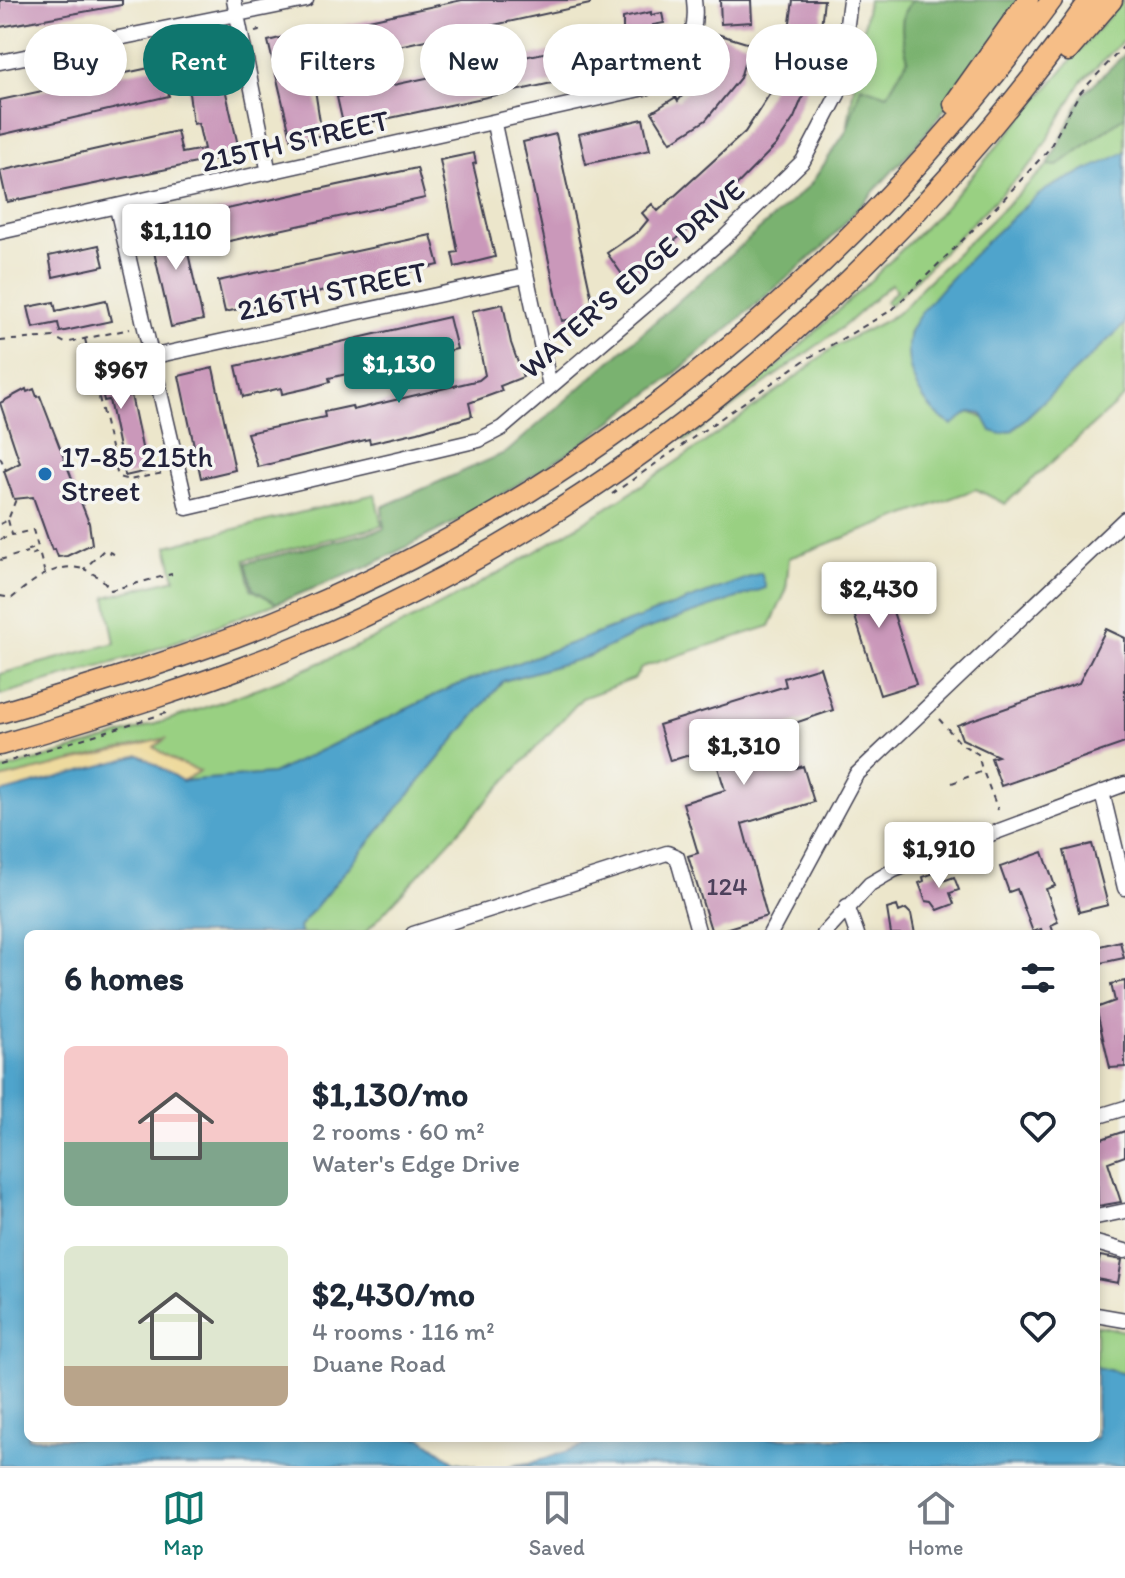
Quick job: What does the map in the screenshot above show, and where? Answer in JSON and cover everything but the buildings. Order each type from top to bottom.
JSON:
[{"type":"highway","points":[[868,219],[996,50],[1028,0]]},
{"type":"highway","points":[[0,713],[165,663],[245,634],[376,576],[493,513],[579,460],[758,324],[868,219],[973,102],[1052,0]]},
{"type":"highway","points":[[0,745],[177,692],[304,643],[426,586],[592,489],[695,415],[818,312],[939,190],[1000,119],[1090,0]]},
{"type":"highway","points":[[1000,119],[1063,57],[1112,0]]},
{"type":"street","points":[[0,62],[236,8],[306,0]]},
{"type":"street","name":"215TH STREET","points":[[0,232],[649,87],[672,73],[683,56],[692,33],[694,0]]},
{"type":"street","name":"WATER'S EDGE DRIVE","points":[[150,357],[187,508],[479,440],[502,428],[723,239],[803,161],[838,94],[850,0]]},
{"type":"street","points":[[236,8],[269,173]]},
{"type":"street","points":[[494,124],[550,386]]},
{"type":"street","points":[[117,208],[150,357]]},
{"type":"street","name":"216TH STREET","points":[[150,357],[525,276]]},
{"type":"street","points":[[773,930],[856,775],[1125,519]]},
{"type":"street","points":[[831,930],[847,906],[870,884],[894,870],[1125,784]]},
{"type":"street","points":[[1102,792],[1119,834],[1125,888]]},
{"type":"street","points":[[426,930],[667,853],[677,857],[698,930]]},
{"type":"street","points":[[847,906],[856,930]]},
{"type":"street","points":[[1100,1116],[1125,1108]]},
{"type":"street","points":[[1100,1216],[1125,1211]]},
{"type":"street","points":[[1100,1244],[1125,1251]]},
{"type":"street","points":[[1100,1316],[1125,1320]]},
{"type":"path","points":[[255,32],[259,31],[258,26]]},
{"type":"path","points":[[0,341],[54,337],[65,343],[131,329]]},
{"type":"path","points":[[85,339],[118,477],[129,480],[163,473]]},
{"type":"path","points":[[0,457],[6,470]]},
{"type":"path","points":[[12,535],[8,520],[16,499]]},
{"type":"path","points":[[0,524],[8,520]]},
{"type":"path","points":[[0,539],[33,530],[38,547],[0,560]]},
{"type":"path","points":[[84,569],[104,550],[114,554]]},
{"type":"path","points":[[29,551],[30,555],[39,552],[45,574]]},
{"type":"path","points":[[0,596],[12,598],[45,574],[73,567],[101,578],[111,590],[172,574]]},
{"type":"path","points":[[939,719],[961,744],[978,754],[998,810]]},
{"type":"path","points":[[952,783],[983,771]]},
{"type":"green space","points":[[868,0],[912,0],[903,20],[908,59],[887,95],[847,130],[852,96],[877,96],[877,24],[864,24]]},
{"type":"green space","points":[[912,0],[1019,0],[991,49],[918,143],[822,248],[671,377],[572,451],[465,517],[367,567],[277,603],[253,589],[246,563],[384,529],[382,507],[507,452],[810,185],[847,130],[858,96],[877,96],[877,92],[887,95],[908,59],[903,36],[907,6]]},
{"type":"green space","points":[[1123,0],[1125,39],[1082,81],[1035,160],[889,306],[885,302],[897,290],[891,284],[844,326],[686,440],[681,437],[751,381],[774,370],[944,208]]},
{"type":"green space","points":[[1125,54],[1125,116],[1057,166],[1048,165],[1084,93]]},
{"type":"green space","points":[[1125,116],[1125,152],[1090,172],[1046,190],[945,284],[908,334],[969,412],[1013,430],[1125,324],[1124,397],[1005,504],[976,489],[789,558],[786,591],[770,626],[642,667],[634,679],[582,698],[368,930],[299,930],[299,927],[503,681],[590,656],[641,631],[765,588],[761,573],[452,687],[272,774],[182,781],[199,771],[176,762],[153,747],[163,739],[0,779],[0,771],[162,722],[282,679],[386,633],[510,566],[630,493],[747,413],[834,348],[893,316],[1048,165],[1057,166]]},
{"type":"green space","points":[[375,494],[382,526],[245,560],[251,589],[277,603],[140,655],[0,695],[0,674],[115,643],[106,597],[175,579],[167,546]]},
{"type":"green space","points":[[1100,1326],[1125,1331],[1125,1374],[1100,1368]]},
{"type":"sand","points":[[167,738],[154,747],[176,762],[200,771],[182,781],[140,755],[0,795],[0,779]]},
{"type":"water","points":[[1125,152],[1125,324],[1013,430],[1001,434],[991,431],[982,414],[970,412],[952,425],[941,418],[924,399],[912,375],[908,349],[909,336],[915,323],[970,258],[1034,199],[1047,189]]},
{"type":"water","points":[[761,573],[766,588],[641,631],[590,656],[503,681],[299,930],[24,930],[24,1442],[428,1442],[455,1462],[477,1466],[0,1466],[0,793],[140,755],[182,781],[272,774],[452,687]]},
{"type":"water","points":[[1100,1368],[1125,1374],[1125,1466],[509,1466],[535,1462],[594,1442],[1100,1442]]},
{"type":"place","name":"17-85 215th Street","points":[[45,474]]}]
